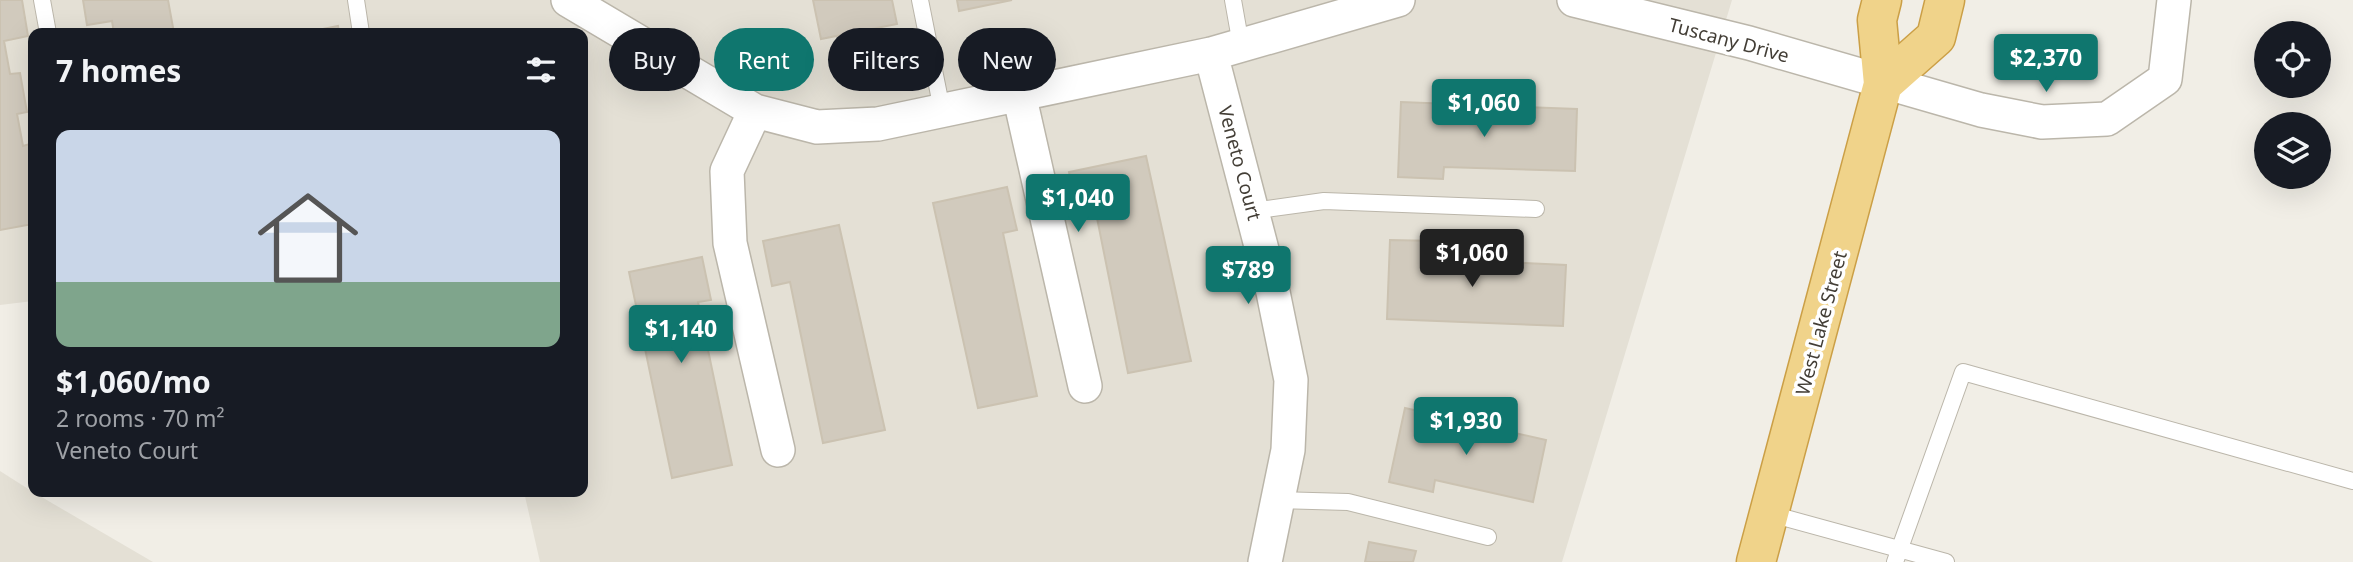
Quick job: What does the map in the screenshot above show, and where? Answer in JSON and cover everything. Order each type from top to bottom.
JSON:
[{"type":"highway","name":"West Lake Street","points":[[1756,562],[1771,514],[1883,84],[1877,20],[1882,0]]},
{"type":"highway","points":[[1883,84],[1936,37],[1945,0]]},
{"type":"street","points":[[568,0],[755,111],[817,127],[878,124],[1226,49],[1398,0]]},
{"type":"street","name":"Tuscany Drive","points":[[1574,0],[1749,43],[1883,84],[2042,122],[2107,119],[2165,79],[2174,0]]},
{"type":"street","name":"Veneto Court","points":[[1226,49],[1252,211],[1291,380],[1288,450],[1265,562]]},
{"type":"street","points":[[1019,94],[1085,386]]},
{"type":"street","points":[[755,111],[727,171],[730,243],[778,450]]},
{"type":"lane","points":[[42,0],[47,28]]},
{"type":"lane","points":[[356,0],[359,28]]},
{"type":"lane","points":[[920,0],[942,110]]},
{"type":"lane","points":[[1226,49],[1233,0]]},
{"type":"lane","points":[[1252,211],[1324,201],[1536,209]]},
{"type":"lane","points":[[1897,555],[1963,372],[2353,481]]},
{"type":"lane","points":[[1278,500],[1348,502],[1488,537]]},
{"type":"lane","points":[[1771,514],[1897,555],[1946,562]]},
{"type":"shaded area","points":[[0,0],[1732,0],[1562,562],[540,562],[525,497],[588,497],[588,28],[28,28],[28,302],[0,305]]},
{"type":"shaded area","points":[[0,471],[28,489],[28,497],[42,497],[153,562],[0,562]]},
{"type":"building","points":[[0,0],[22,0],[28,36],[4,41],[10,74],[20,73],[27,112],[17,114],[23,146],[28,144],[28,225],[0,230]]},
{"type":"building","points":[[83,0],[168,0],[173,28],[113,28],[112,21],[87,25]]},
{"type":"building","points":[[813,0],[892,0],[897,24],[877,28],[828,28],[828,38],[821,39]]},
{"type":"building","points":[[957,0],[1012,0],[959,11]]},
{"type":"building","points":[[1401,102],[1577,109],[1575,171],[1444,167],[1443,179],[1398,177]]},
{"type":"building","points":[[1146,156],[1191,361],[1128,373],[1096,213],[1078,217],[1069,172]]},
{"type":"building","points":[[1007,187],[1017,230],[1003,233],[1037,396],[978,408],[933,203]]},
{"type":"building","points":[[839,225],[885,430],[823,443],[790,282],[772,286],[763,241]]},
{"type":"building","points":[[1390,240],[1436,241],[1435,259],[1566,265],[1563,326],[1387,319]]},
{"type":"building","points":[[702,257],[711,300],[698,302],[732,465],[672,478],[629,272]]},
{"type":"building","points":[[1405,408],[1546,440],[1533,502],[1435,480],[1433,492],[1389,482]]},
{"type":"building","points":[[1369,542],[1416,551],[1413,562],[1365,562]]}]
